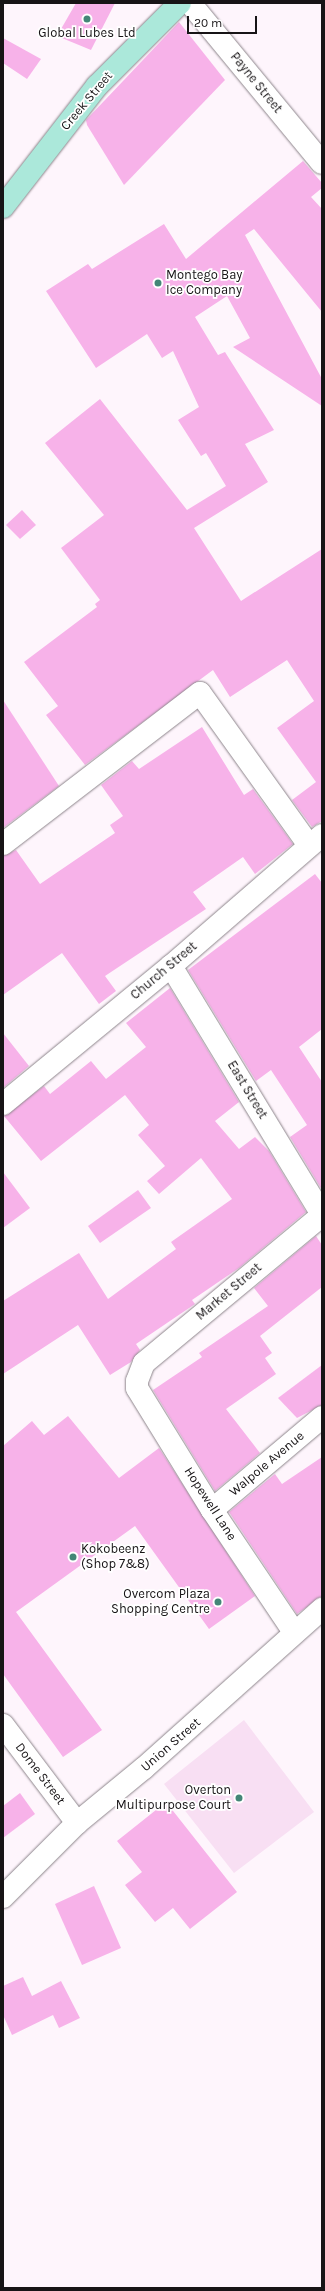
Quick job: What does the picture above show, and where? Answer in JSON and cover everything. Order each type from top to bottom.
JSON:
[{"type":"main road","name":"Creek Street","points":[[3,207],[97,86],[180,3]]},
{"type":"street","name":"Payne Street","points":[[190,3],[322,163]]},
{"type":"street","points":[[3,844],[200,693],[316,840]]},
{"type":"street","name":"Church Street","points":[[3,1104],[171,966],[316,840]]},
{"type":"street","name":"East Street","points":[[171,966],[322,1215]]},
{"type":"street","name":"Market Street","points":[[139,1372],[144,1363],[322,1215]]},
{"type":"street","name":"Hopewell Lane","points":[[139,1372],[138,1388],[212,1510],[294,1632]]},
{"type":"street","name":"Walpole Avenue","points":[[212,1510],[322,1417]]},
{"type":"street","name":"Union Street","points":[[3,1897],[77,1823],[225,1698],[294,1632],[322,1609]]},
{"type":"street","name":"Dome Street","points":[[3,1725],[77,1823]]},
{"type":"shaded area","name":"Overton Multipurpose Court","points":[[244,1720],[314,1812],[234,1873],[164,1784]]},
{"type":"building","name":"Global Lubes Ltd","points":[[76,3],[115,3],[91,50],[57,36]]},
{"type":"building","points":[[179,22],[225,80],[124,185],[87,125],[86,120]]},
{"type":"building","points":[[3,38],[41,59],[27,79],[3,63]]},
{"type":"building","points":[[303,161],[322,183],[322,188],[311,197],[322,209],[322,312],[254,229],[245,235],[322,379],[322,406],[233,347],[250,338],[227,296],[195,317],[218,355],[225,352],[274,430],[245,444],[268,482],[194,528],[241,601],[322,549],[322,821],[312,827],[292,800],[316,782],[277,728],[314,701],[287,660],[230,697],[213,670],[85,765],[46,715],[58,706],[24,662],[97,607],[95,604],[100,600],[61,548],[104,515],[45,443],[100,399],[187,510],[226,486],[206,453],[201,456],[178,420],[199,407],[173,351],[162,358],[147,334],[96,368],[46,291],[88,264],[92,269],[164,224],[186,259]]},
{"type":"building","points":[[22,510],[36,525],[20,539],[6,525]]},
{"type":"building","points":[[3,700],[59,786],[3,828]]},
{"type":"building","points":[[202,727],[244,795],[253,789],[293,844],[255,874],[243,857],[193,892],[206,909],[105,976],[116,991],[99,1004],[62,953],[3,995],[3,856],[16,850],[40,884],[115,833],[110,825],[123,816],[101,785],[132,761],[139,769]]},
{"type":"building","points":[[315,874],[322,883],[322,1029],[299,1047],[322,1082],[322,1190],[290,1137],[307,1125],[271,1070],[256,1081],[188,970]]},
{"type":"building","points":[[170,988],[239,1102],[215,1121],[239,1149],[255,1137],[269,1151],[306,1212],[239,1268],[192,1300],[195,1304],[136,1344],[140,1350],[131,1362],[110,1375],[78,1325],[3,1374],[3,1301],[79,1253],[108,1299],[176,1249],[171,1242],[232,1199],[201,1158],[159,1194],[147,1181],[165,1166],[138,1135],[149,1125],[125,1095],[41,1161],[4,1116],[44,1086],[50,1094],[91,1061],[106,1079],[146,1047],[126,1023]]},
{"type":"building","points":[[3,1033],[29,1066],[3,1088]]},
{"type":"building","points":[[3,1172],[30,1208],[3,1228]]},
{"type":"building","points":[[138,1190],[151,1208],[100,1243],[88,1226]]},
{"type":"building","points":[[316,1236],[322,1245],[322,1287],[260,1336],[272,1353],[265,1358],[276,1374],[226,1409],[260,1453],[215,1491],[153,1390],[202,1357],[199,1353],[268,1306],[254,1288]]},
{"type":"building","points":[[322,1365],[322,1405],[297,1418],[278,1398]]},
{"type":"building","name":"Overcom Plaza Shopping Centre","points":[[68,1416],[119,1478],[159,1448],[255,1596],[209,1629],[135,1526],[16,1612],[102,1730],[63,1757],[3,1674],[3,1446],[32,1421],[44,1435]]},
{"type":"building","points":[[322,1457],[322,1596],[297,1614],[229,1512],[275,1474],[282,1484]]},
{"type":"building","points":[[20,1793],[35,1814],[3,1838],[3,1806]]},
{"type":"building","points":[[166,1802],[237,1892],[190,1929],[173,1908],[155,1922],[125,1885],[142,1872],[117,1841]]},
{"type":"building","points":[[94,1886],[121,1948],[82,1965],[55,1904]]},
{"type":"building","points":[[23,1977],[32,1996],[61,1981],[80,2018],[59,2028],[53,2015],[12,2035],[3,2015],[3,1986]]},
{"type":"place","name":"Global Lubes Ltd","points":[[87,19]]},
{"type":"place","name":"Montego Bay Ice Company","points":[[158,283]]},
{"type":"place","name":"Kokobeenz (Shop 7&8)","points":[[73,1557]]},
{"type":"place","name":"Overcom Plaza Shopping Centre","points":[[218,1602]]},
{"type":"place","name":"Overton Multipurpose Court","points":[[239,1798]]}]
